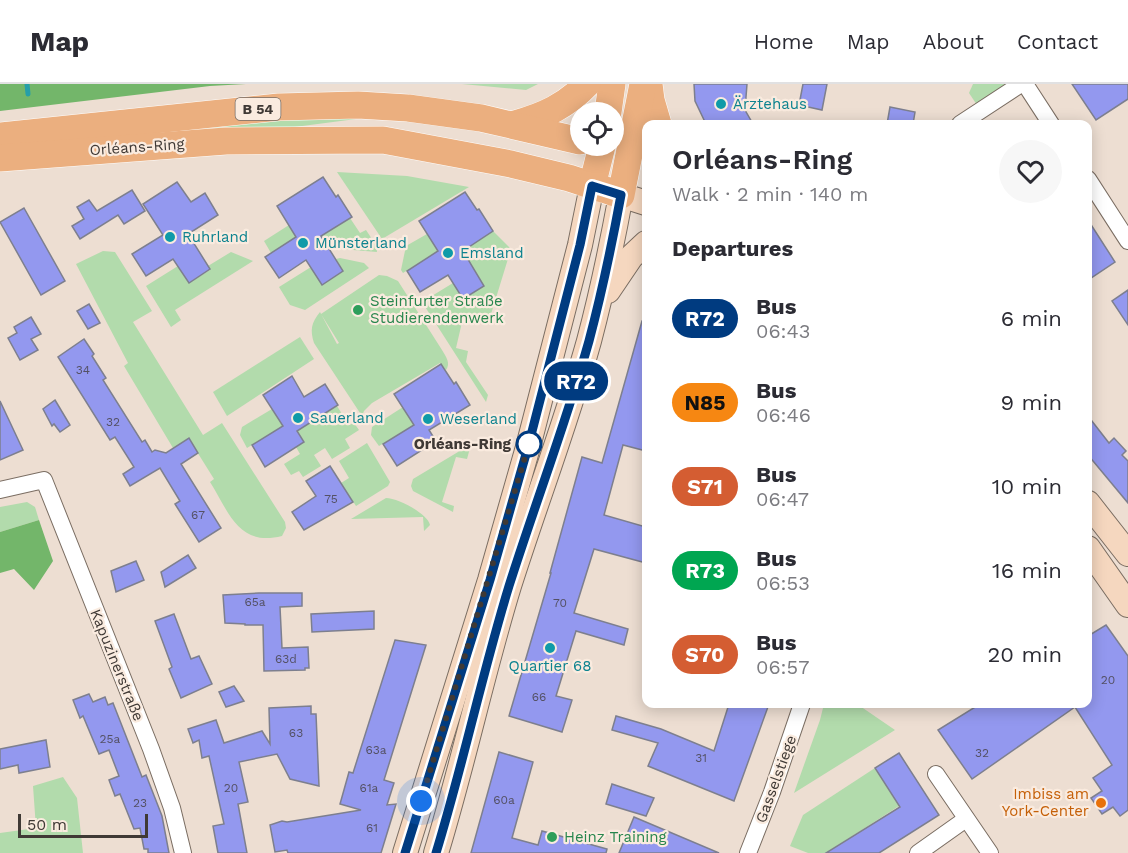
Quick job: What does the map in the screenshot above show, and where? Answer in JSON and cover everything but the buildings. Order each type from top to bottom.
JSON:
[{"type":"main road","name":"B 54","points":[[515,124],[562,106],[587,84]]},
{"type":"main road","points":[[609,102],[612,84]]},
{"type":"main road","points":[[436,853],[456,788],[509,585],[634,199],[642,84]]},
{"type":"main road","points":[[649,84],[657,120]]},
{"type":"main road","name":"Orléans-Ring","points":[[0,136],[318,105],[408,108],[461,115],[515,124],[570,138]]},
{"type":"main road","name":"Orléans-Ring","points":[[0,158],[226,141],[373,140],[406,143],[479,157],[592,186]]},
{"type":"main road","points":[[405,853],[490,580],[528,447],[580,245],[592,186],[594,156]]},
{"type":"main road","name":"B 54","points":[[592,186],[634,199]]},
{"type":"main road","points":[[598,305],[631,257],[642,247]]},
{"type":"main road","points":[[1092,508],[1128,554]]},
{"type":"main road","points":[[1092,554],[1128,605]]},
{"type":"street","points":[[966,120],[1023,84],[1049,120]]},
{"type":"street","points":[[1092,185],[1128,241]]},
{"type":"street","name":"Kapuzinerstraße","points":[[0,490],[44,480],[151,748],[172,808],[183,853]]},
{"type":"street","name":"Gasselstiege","points":[[748,853],[801,708]]},
{"type":"street","points":[[936,774],[990,853]]},
{"type":"street","points":[[918,853],[966,819]]},
{"type":"green space","points":[[0,84],[246,84],[210,86],[0,111]]},
{"type":"green space","points":[[462,84],[538,84],[526,90]]},
{"type":"green space","points":[[973,84],[1008,84],[977,105],[969,93]]},
{"type":"green space","points":[[312,114],[377,119],[356,119],[287,128],[0,145]]},
{"type":"green space","points":[[337,172],[407,176],[469,187],[382,239]]},
{"type":"green space","points":[[350,218],[360,233],[366,230],[376,245],[377,252],[329,248],[316,239]]},
{"type":"green space","points":[[289,225],[296,237],[271,253],[264,241]]},
{"type":"green space","points":[[493,231],[511,249],[488,324],[463,318],[456,348],[468,351],[466,362],[488,395],[486,402],[422,302],[453,283],[463,299],[484,286],[470,263],[458,254]]},
{"type":"green space","points":[[427,234],[438,251],[403,273],[401,270],[406,246]]},
{"type":"green space","points":[[103,251],[115,252],[152,311],[133,322],[203,435],[222,423],[285,522],[286,528],[282,536],[267,538],[245,532],[223,505],[210,482],[214,479],[189,439],[173,448],[124,366],[128,363],[76,264]]},
{"type":"green space","points":[[231,252],[253,261],[175,310],[181,320],[171,327],[146,286],[178,266],[189,283],[210,270],[208,266]]},
{"type":"green space","points":[[336,259],[364,263],[369,268],[305,310],[290,305],[279,287],[311,267],[322,284],[343,271]]},
{"type":"green space","points":[[379,275],[387,276],[398,281],[445,355],[448,362],[446,370],[440,363],[372,403],[362,416],[314,343],[312,327],[320,312],[321,314]],"holes":[[[321,315],[339,343],[337,344]]]},
{"type":"green space","points":[[300,337],[314,359],[227,416],[213,392]]},
{"type":"green space","points":[[337,406],[349,425],[354,423],[359,430],[345,439],[350,448],[332,459],[325,448],[314,455],[321,466],[303,477],[299,471],[291,475],[284,464],[300,454],[296,447],[304,442],[297,431]]},
{"type":"green space","points":[[403,407],[414,425],[379,446],[371,435],[372,427]]},
{"type":"green space","points":[[272,409],[283,426],[247,448],[240,435],[242,427]]},
{"type":"green space","points":[[367,443],[390,482],[388,486],[356,506],[341,483],[349,478],[339,461]]},
{"type":"green space","points":[[468,446],[470,448],[467,459],[456,457],[442,502],[454,506],[453,512],[413,491],[411,486],[413,479]]},
{"type":"green space","points":[[386,498],[412,507],[424,516],[430,525],[424,531],[423,517],[351,519]]},
{"type":"green space","points":[[27,502],[35,507],[39,520],[0,532],[0,507]]},
{"type":"green space","points":[[39,520],[53,561],[34,590],[14,569],[0,573],[0,532]]},
{"type":"green space","points":[[823,708],[863,708],[895,730],[794,793]]},
{"type":"green space","points":[[875,768],[899,806],[826,853],[808,853],[790,846],[803,815]]},
{"type":"green space","points":[[63,777],[77,798],[83,853],[0,853],[0,833],[36,828],[33,786]]},
{"type":"waterway","points":[[27,84],[28,94]]},
{"type":"bus line","name":"R72","points":[[405,853],[490,580],[528,447],[580,245],[592,186],[621,195],[610,257],[588,342],[551,462],[509,585],[456,788],[436,853]]},
{"type":"place","name":"Ärztehaus","points":[[721,104]]},
{"type":"place","name":"Ruhrland","points":[[170,237]]},
{"type":"place","name":"Münsterland","points":[[303,243]]},
{"type":"place","name":"Emsland","points":[[448,253]]},
{"type":"place","name":"Steinfurter Straße Studierendenwerk","points":[[358,310]]},
{"type":"place","name":"Sauerland","points":[[298,418]]},
{"type":"place","name":"Weserland","points":[[428,419]]},
{"type":"place","name":"Orléans-Ring","points":[[529,444]]},
{"type":"place","name":"Quartier 68","points":[[550,648]]},
{"type":"place","name":"Imbiss am York-Center","points":[[1101,803]]},
{"type":"place","name":"Heinz Training","points":[[552,837]]},
{"type":"route","points":[[421,801],[490,580],[529,444]]}]
